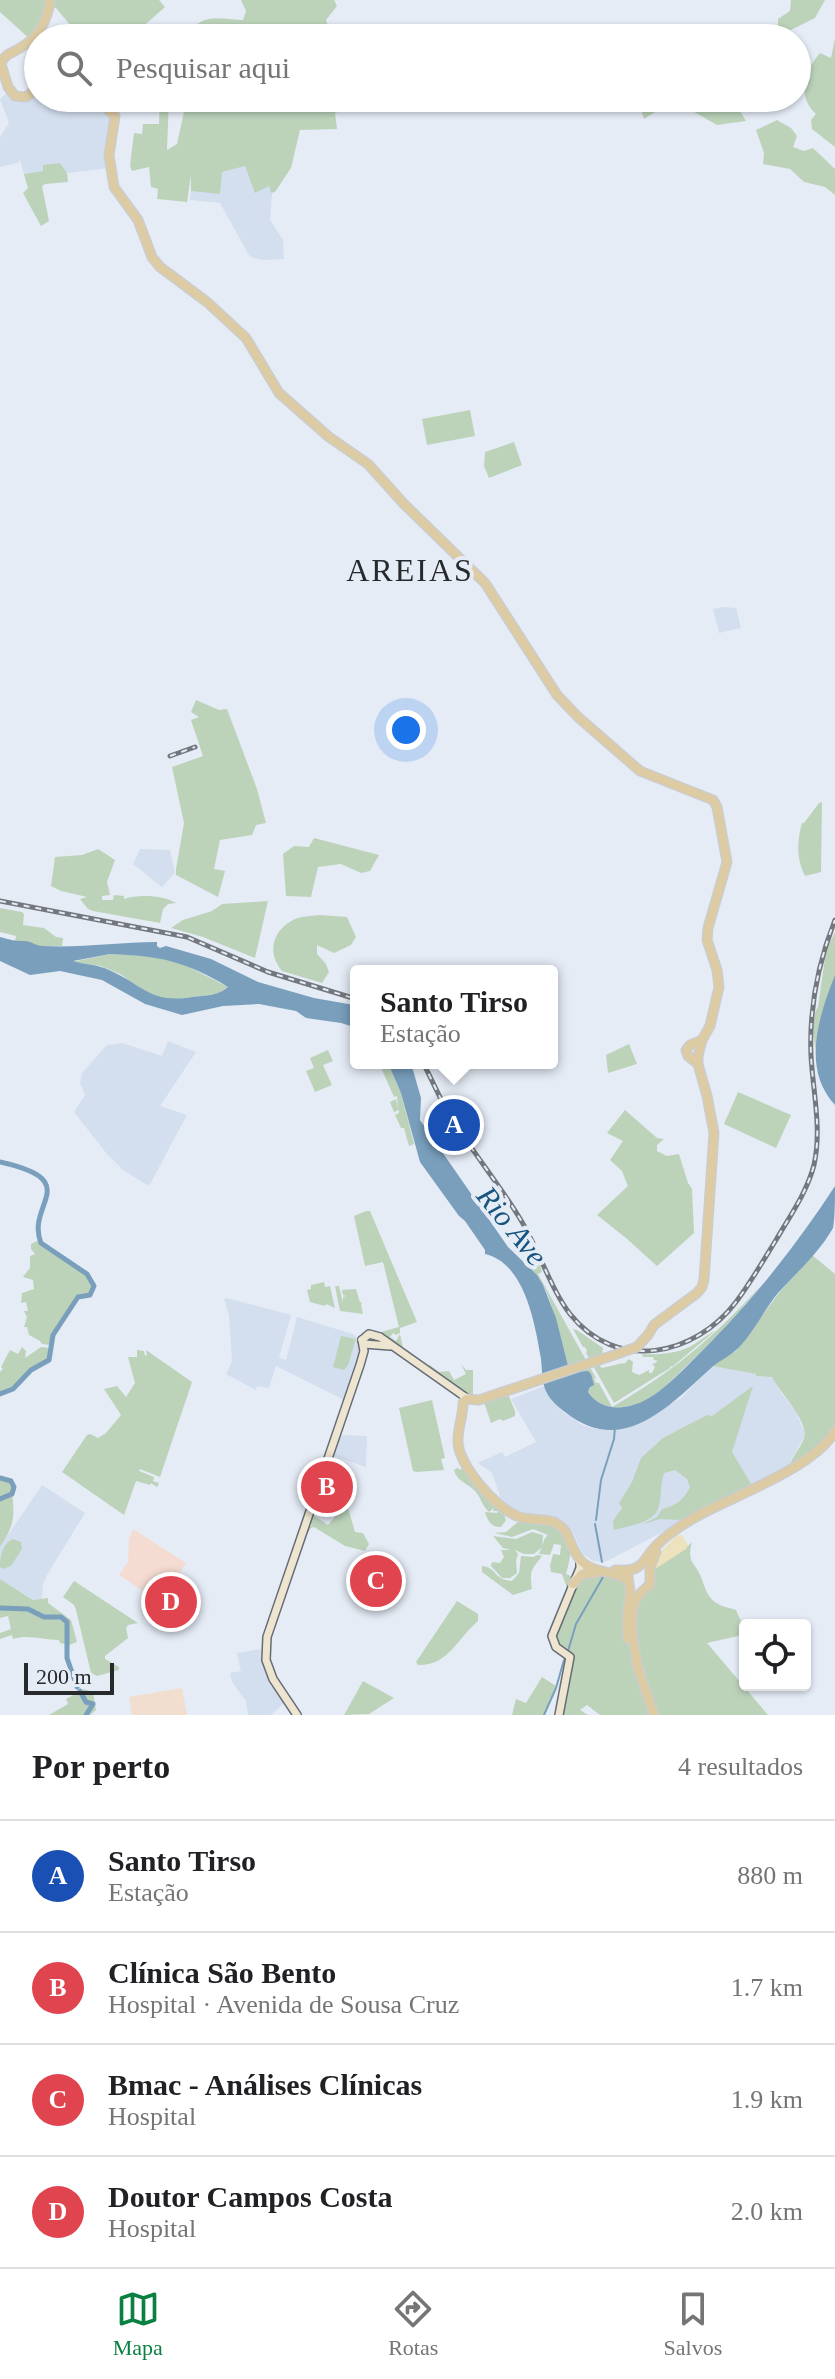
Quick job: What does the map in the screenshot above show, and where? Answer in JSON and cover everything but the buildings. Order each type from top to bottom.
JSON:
[{"type":"main road","points":[[43,24],[50,0]]},
{"type":"main road","points":[[24,45],[5,56],[1,64],[4,80],[15,96],[24,97]]},
{"type":"main road","points":[[111,112],[115,116],[109,155],[111,177],[118,194],[138,220],[152,257],[160,267],[207,302],[246,338],[279,393],[329,437],[361,459],[485,583],[557,695],[578,717],[640,771],[713,800],[717,807],[727,862],[708,932],[708,947],[719,981],[710,1026],[698,1052],[714,1133],[702,1287],[654,1325],[637,1347],[468,1401]]},
{"type":"main road","points":[[298,1715],[273,1679],[266,1660],[274,1616],[366,1346],[364,1336],[380,1337],[468,1401]]},
{"type":"main road","points":[[366,1346],[392,1346]]},
{"type":"main road","points":[[468,1401],[458,1443],[473,1477],[508,1511],[522,1518],[556,1523],[568,1535],[581,1559],[621,1575],[636,1591],[644,1590]]},
{"type":"main road","points":[[654,1715],[628,1637],[628,1574],[662,1539],[685,1523],[810,1459],[827,1444],[835,1431]]},
{"type":"main road","points":[[638,1668],[634,1645],[635,1602],[650,1584],[650,1567],[656,1552],[685,1523]]},
{"type":"main road","points":[[581,1559],[611,1572]]},
{"type":"main road","points":[[559,1715],[570,1657],[556,1647],[552,1636],[581,1559]]},
{"type":"main road","points":[[573,1584],[585,1573],[635,1569],[644,1569],[651,1578]]},
{"type":"shaded area","points":[[10,91],[19,97],[24,95],[24,112],[111,112],[110,168],[67,173],[60,163],[43,171],[24,174],[20,160],[0,167],[0,137],[9,123],[0,99]]},
{"type":"shaded area","points":[[259,160],[272,194],[270,220],[283,240],[284,259],[250,257],[220,203],[190,200],[194,170],[223,172]]},
{"type":"shaded area","points":[[736,608],[741,628],[719,633],[713,609]]},
{"type":"shaded area","points":[[140,849],[170,850],[175,873],[162,887],[133,864]]},
{"type":"shaded area","points":[[168,1041],[196,1052],[160,1106],[187,1115],[149,1186],[123,1170],[74,1112],[85,1095],[80,1083],[82,1073],[107,1045],[122,1043],[162,1056]]},
{"type":"shaded area","points":[[224,1299],[291,1315],[279,1358],[286,1360],[297,1317],[353,1334],[359,1340],[361,1350],[344,1400],[276,1366],[269,1388],[257,1386],[256,1390],[226,1374],[232,1361],[229,1315]]},
{"type":"shaded area","points":[[712,1366],[772,1377],[795,1410],[804,1431],[790,1466],[605,1562],[593,1561],[582,1553],[574,1534],[562,1523],[527,1515],[506,1505],[492,1473],[478,1463],[502,1452],[505,1457],[536,1442],[511,1399],[544,1386],[562,1411],[582,1425],[615,1430],[629,1427],[681,1398]]},
{"type":"shaded area","points":[[340,1435],[367,1436],[366,1467],[333,1456]]},
{"type":"shaded area","points":[[42,1485],[85,1513],[47,1575],[42,1599],[34,1600],[0,1579],[0,1547]]},
{"type":"shaded area","points":[[133,1529],[186,1563],[159,1601],[119,1575],[128,1562],[129,1539]]},
{"type":"shaded area","points":[[260,1649],[269,1683],[284,1703],[271,1715],[248,1715],[246,1701],[232,1682],[230,1673],[241,1671],[237,1653]]},
{"type":"shaded area","points":[[182,1688],[187,1715],[132,1715],[129,1697]]},
{"type":"green space","points":[[0,0],[159,0],[165,7],[146,24],[69,24],[56,8],[50,6],[40,24],[24,24],[24,34],[0,12]]},
{"type":"green space","points":[[241,0],[334,0],[337,6],[326,20],[327,24],[198,24],[220,18],[243,20],[246,11]]},
{"type":"green space","points":[[791,0],[825,0],[815,18],[803,24],[778,24],[778,19],[790,11]]},
{"type":"green space","points":[[835,38],[835,147],[812,129],[811,120],[816,114],[811,108],[811,66],[820,53],[831,58]]},
{"type":"green space","points":[[159,112],[168,112],[167,150],[177,144],[184,112],[338,112],[335,113],[337,129],[300,130],[291,168],[275,192],[271,193],[269,186],[255,193],[245,166],[222,172],[220,194],[191,191],[191,175],[187,202],[157,199],[158,189],[151,187],[149,167],[132,171],[130,166],[134,133],[142,134],[143,124],[159,124]]},
{"type":"green space","points":[[642,112],[655,112],[644,119]]},
{"type":"green space","points":[[694,112],[741,112],[746,121],[717,125]]},
{"type":"green space","points":[[777,120],[791,128],[797,136],[793,147],[804,151],[813,148],[835,169],[835,195],[825,187],[804,182],[790,169],[763,164],[764,153],[756,130]]},
{"type":"green space","points":[[60,163],[67,173],[68,182],[42,186],[49,221],[41,226],[23,193],[28,188],[24,174],[43,171],[43,165]]},
{"type":"green space","points":[[470,410],[475,436],[427,445],[422,419]]},
{"type":"green space","points":[[514,442],[522,465],[489,478],[484,466],[485,452]]},
{"type":"green space","points":[[196,700],[219,710],[227,709],[257,789],[266,823],[256,825],[252,835],[220,840],[214,869],[225,871],[218,897],[176,875],[184,823],[172,767],[203,756],[191,720],[199,717],[191,712]]},
{"type":"green space","points":[[822,802],[821,872],[805,876],[799,857],[800,830],[802,823]]},
{"type":"green space","points":[[314,838],[379,855],[370,871],[361,873],[341,864],[318,867],[311,897],[286,896],[283,854],[294,846],[309,847]]},
{"type":"green space","points":[[98,849],[115,860],[107,882],[110,895],[102,896],[102,900],[113,900],[114,895],[124,896],[124,899],[151,896],[176,903],[168,904],[163,909],[160,923],[93,911],[80,899],[87,897],[51,886],[55,857],[82,855]]},
{"type":"green space","points":[[268,901],[255,958],[171,928],[222,904]]},
{"type":"green space","points":[[0,908],[22,912],[23,925],[44,928],[63,938],[62,946],[15,942],[16,936],[0,932]]},
{"type":"green space","points":[[320,915],[347,917],[356,937],[351,945],[334,953],[317,945],[317,954],[329,972],[322,983],[282,971],[273,950],[276,936],[286,925],[299,918]]},
{"type":"green space","points":[[835,932],[835,975],[820,1020],[816,1052],[814,1018],[826,951]]},
{"type":"green space","points":[[110,954],[149,956],[183,964],[228,987],[218,994],[168,1000],[147,993],[120,974],[101,966],[72,962]]},
{"type":"green space","points":[[629,1044],[637,1064],[608,1073],[606,1055]]},
{"type":"green space","points":[[328,1050],[333,1061],[323,1065],[332,1085],[315,1092],[306,1071],[314,1068],[310,1058]]},
{"type":"green space","points":[[382,1069],[391,1069],[401,1093],[414,1144],[409,1146],[404,1128],[401,1128],[395,1115],[399,1110],[394,1112],[390,1102],[396,1099],[398,1109],[397,1096],[394,1097]]},
{"type":"green space","points":[[738,1092],[791,1115],[776,1148],[724,1124]]},
{"type":"green space","points":[[625,1110],[657,1138],[664,1139],[657,1145],[657,1151],[667,1156],[679,1154],[692,1189],[694,1233],[657,1266],[597,1215],[628,1186],[622,1171],[610,1160],[623,1141],[607,1133]]},
{"type":"green space","points":[[370,1211],[417,1322],[400,1328],[400,1333],[393,1333],[390,1337],[396,1341],[400,1334],[403,1348],[381,1332],[399,1327],[383,1262],[365,1266],[354,1216]]},
{"type":"green space","points":[[39,1240],[87,1274],[93,1289],[90,1294],[77,1296],[57,1325],[50,1345],[42,1344],[29,1335],[27,1327],[24,1327],[27,1317],[24,1311],[28,1311],[26,1302],[21,1303],[22,1293],[34,1289],[33,1280],[23,1277],[30,1268],[30,1256],[35,1254],[31,1244]]},
{"type":"green space","points":[[812,1255],[835,1274],[835,1426],[824,1445],[790,1466],[803,1442],[804,1431],[798,1415],[772,1377],[712,1366],[736,1351],[778,1294]]},
{"type":"green space","points":[[538,1258],[542,1272],[538,1274],[612,1407],[594,1399],[588,1392],[591,1386],[588,1371],[573,1372],[568,1366],[551,1303],[539,1279],[530,1269]]},
{"type":"green space","points":[[324,1282],[325,1287],[330,1286],[335,1308],[310,1302],[307,1290],[311,1289],[311,1285]]},
{"type":"green space","points":[[335,1286],[339,1286],[343,1303],[346,1296],[342,1290],[356,1289],[363,1314],[340,1311]]},
{"type":"green space","points":[[760,1286],[714,1339],[659,1392],[634,1405],[612,1407],[692,1352]]},
{"type":"green space","points":[[573,1329],[603,1348],[597,1363],[602,1368],[624,1364],[629,1359],[633,1362],[632,1372],[639,1375],[649,1370],[652,1373],[655,1367],[650,1366],[658,1361],[642,1354],[681,1350],[715,1331],[672,1367],[614,1403]]},
{"type":"green space","points":[[341,1336],[356,1339],[344,1370],[333,1367]]},
{"type":"green space","points":[[22,1347],[26,1351],[25,1358],[41,1347],[51,1348],[49,1359],[31,1370],[13,1388],[0,1393],[1,1367],[10,1350],[18,1354]]},
{"type":"green space","points":[[137,1350],[144,1351],[145,1356],[146,1350],[192,1382],[160,1477],[139,1471],[154,1477],[153,1481],[159,1483],[157,1487],[136,1481],[124,1515],[62,1472],[87,1435],[98,1438],[121,1415],[104,1389],[117,1386],[126,1397],[135,1383],[128,1357],[137,1357]]},
{"type":"green space","points":[[461,1364],[466,1370],[473,1370],[473,1395],[470,1396],[426,1366],[430,1365],[439,1372],[449,1371],[454,1380],[466,1374]]},
{"type":"green space","points":[[753,1386],[732,1452],[751,1484],[680,1520],[660,1519],[643,1524],[657,1517],[662,1509],[679,1501],[690,1487],[687,1479],[675,1470],[664,1473],[657,1512],[641,1523],[614,1530],[613,1521],[622,1508],[619,1503],[632,1482],[641,1458],[663,1438],[707,1415],[712,1416]]},
{"type":"green space","points":[[508,1394],[515,1416],[491,1423],[484,1402]]},
{"type":"green space","points":[[432,1400],[445,1458],[441,1459],[444,1470],[416,1472],[413,1471],[399,1408]]},
{"type":"green space","points":[[463,1466],[500,1509],[499,1512],[504,1514],[506,1520],[501,1527],[490,1523],[485,1512],[497,1513],[498,1511],[493,1511],[494,1508],[489,1512],[476,1492],[457,1477],[454,1470],[461,1470]]},
{"type":"green space","points":[[0,1479],[12,1485],[13,1510],[10,1530],[0,1547]]},
{"type":"green space","points":[[342,1508],[348,1508],[355,1532],[363,1533],[369,1544],[365,1551],[345,1546],[314,1527],[305,1538],[312,1526],[313,1515],[328,1525]]},
{"type":"green space","points":[[519,1521],[545,1524],[563,1531],[570,1547],[566,1574],[573,1577],[567,1588],[562,1574],[551,1572],[550,1566],[553,1554],[560,1555],[561,1545],[554,1544],[550,1555],[539,1554],[548,1535],[533,1529],[512,1537],[494,1533],[506,1532]]},
{"type":"green space","points":[[532,1532],[543,1535],[542,1547],[534,1554],[515,1550],[518,1554],[517,1573],[510,1578],[502,1578],[491,1566],[492,1562],[500,1563],[504,1557],[501,1550],[511,1550],[503,1548],[493,1536],[516,1539]]},
{"type":"green space","points":[[13,1539],[21,1542],[22,1549],[11,1566],[3,1569],[0,1567],[2,1551]]},
{"type":"green space","points":[[692,1542],[691,1559],[709,1595],[714,1602],[736,1610],[740,1619],[738,1636],[707,1643],[739,1681],[739,1691],[748,1691],[768,1715],[659,1715],[640,1652],[636,1620],[652,1571]]},
{"type":"green space","points":[[521,1556],[542,1556],[532,1570],[532,1589],[513,1595],[482,1572],[482,1566],[487,1567],[501,1578],[512,1581],[519,1573]]},
{"type":"green space","points":[[593,1575],[623,1581],[628,1595],[627,1641],[650,1715],[600,1715],[587,1705],[580,1710],[588,1715],[562,1715],[574,1660],[573,1655],[558,1643],[555,1633],[574,1589],[583,1578]]},
{"type":"green space","points":[[0,1579],[33,1600],[48,1598],[48,1603],[71,1620],[77,1642],[69,1645],[59,1640],[13,1639],[12,1635],[0,1639],[0,1633],[11,1629],[8,1616],[0,1618]]},
{"type":"green space","points":[[74,1581],[138,1623],[128,1625],[128,1638],[105,1656],[119,1670],[97,1676],[91,1673],[76,1610],[63,1597]]},
{"type":"green space","points":[[457,1601],[478,1614],[478,1621],[445,1656],[418,1665],[416,1662]]},
{"type":"green space","points":[[542,1677],[556,1686],[545,1715],[512,1715],[516,1699],[526,1703]]},
{"type":"green space","points":[[363,1681],[394,1698],[369,1714],[344,1715]]},
{"type":"green space","points":[[84,1689],[93,1692],[96,1710],[90,1715],[49,1715],[68,1704],[66,1699]]},
{"type":"sand","points":[[677,1535],[682,1535],[688,1545],[686,1549],[652,1571],[657,1556]]},
{"type":"water","points":[[0,937],[43,946],[157,942],[160,948],[166,946],[211,959],[258,982],[350,1004],[350,1026],[306,1018],[296,1011],[259,1004],[223,1006],[182,1015],[145,1004],[102,980],[60,971],[30,975],[0,961]],"holes":[[[110,954],[158,958],[199,971],[228,987],[211,995],[166,998],[148,992],[104,968],[73,961]]]},
{"type":"water","points":[[835,975],[835,1105],[818,1075],[816,1042],[823,1007]]},
{"type":"water","points":[[391,1069],[413,1069],[421,1098],[420,1120],[508,1247],[537,1275],[556,1318],[568,1366],[573,1372],[588,1371],[591,1374],[594,1385],[588,1392],[608,1406],[625,1407],[641,1402],[681,1372],[768,1278],[835,1186],[833,1228],[778,1293],[741,1345],[678,1398],[644,1422],[625,1428],[606,1430],[586,1425],[559,1408],[546,1392],[535,1329],[519,1282],[510,1269],[485,1254],[465,1221],[420,1162],[401,1093]]},
{"type":"waterway","points":[[0,1162],[26,1169],[40,1177],[47,1186],[38,1229],[41,1243],[87,1274],[94,1286],[90,1295],[78,1297],[53,1335],[49,1360],[31,1370],[13,1389],[0,1394]]},
{"type":"waterway","points":[[596,1520],[601,1480],[615,1427]]},
{"type":"waterway","points":[[0,1478],[11,1481],[14,1487],[12,1494],[0,1499]]},
{"type":"waterway","points":[[595,1524],[602,1562]]},
{"type":"waterway","points":[[568,1651],[576,1624],[603,1577]]},
{"type":"waterway","points":[[0,1608],[28,1609],[44,1617],[61,1617],[67,1622],[67,1658],[77,1687]]},
{"type":"waterway","points":[[544,1715],[564,1660]]},
{"type":"waterway","points":[[80,1691],[86,1702],[93,1704],[86,1715]]},
{"type":"railway","points":[[170,756],[195,747]]},
{"type":"railway","points":[[0,901],[187,937],[268,972],[350,997]]},
{"type":"railway","points":[[426,1069],[451,1117],[519,1217],[570,1314],[589,1333],[610,1345],[632,1350],[655,1350],[678,1345],[699,1335],[736,1302],[792,1213],[811,1175],[817,1138],[811,1056],[813,1004],[819,970],[835,920]]},
{"type":"place","name":"Santo Tirso","points":[[454,1125]]},
{"type":"place","name":"Clínica São Bento","points":[[327,1487]]},
{"type":"place","name":"Bmac - Análises Clínicas","points":[[376,1581]]},
{"type":"place","name":"Doutor Campos Costa","points":[[171,1602]]},
{"type":"district","name":"AREIAS","points":[[410,570]]},
{"type":"water label","name":"Rio Ave","points":[[512,1226]]}]
